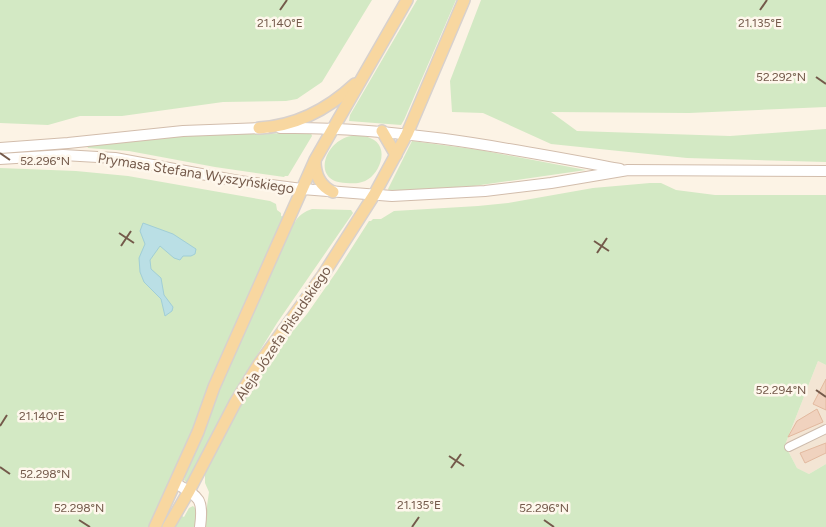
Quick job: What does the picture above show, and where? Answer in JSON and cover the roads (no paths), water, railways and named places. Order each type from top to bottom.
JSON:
[{"type":"main road","points":[[407,0],[315,160],[318,178],[324,186],[333,192],[392,196],[485,191],[551,183],[628,170],[826,171]]},
{"type":"main road","points":[[374,195],[407,134],[464,0]]},
{"type":"main road","points":[[259,128],[288,124],[320,110],[345,93],[366,71]]},
{"type":"main road","points":[[333,127],[487,144],[628,170]]},
{"type":"main road","name":"Prymasa Stefana Wyszyńskiego","points":[[0,148],[68,143],[158,132],[333,127]]},
{"type":"main road","points":[[382,131],[396,155]]},
{"type":"main road","name":"Prymasa Stefana Wyszyńskiego","points":[[0,159],[63,155],[115,158],[239,181],[333,192]]},
{"type":"main road","name":"Aleja Józefa Piłsudskiego","points":[[155,527],[198,432],[214,387],[315,160]]},
{"type":"main road","name":"Aleja Józefa Piłsudskiego","points":[[168,527],[235,403],[259,364],[323,276],[374,195]]},
{"type":"main road","points":[[175,483],[197,497],[202,505],[200,527]]},
{"type":"street","points":[[790,447],[826,429]]},
{"type":"water","points":[[143,223],[173,234],[196,249],[195,254],[183,256],[180,260],[174,258],[160,246],[150,260],[151,269],[161,278],[164,295],[173,307],[172,311],[165,316],[161,299],[144,282],[140,272],[139,258],[145,244],[140,231]]}]
